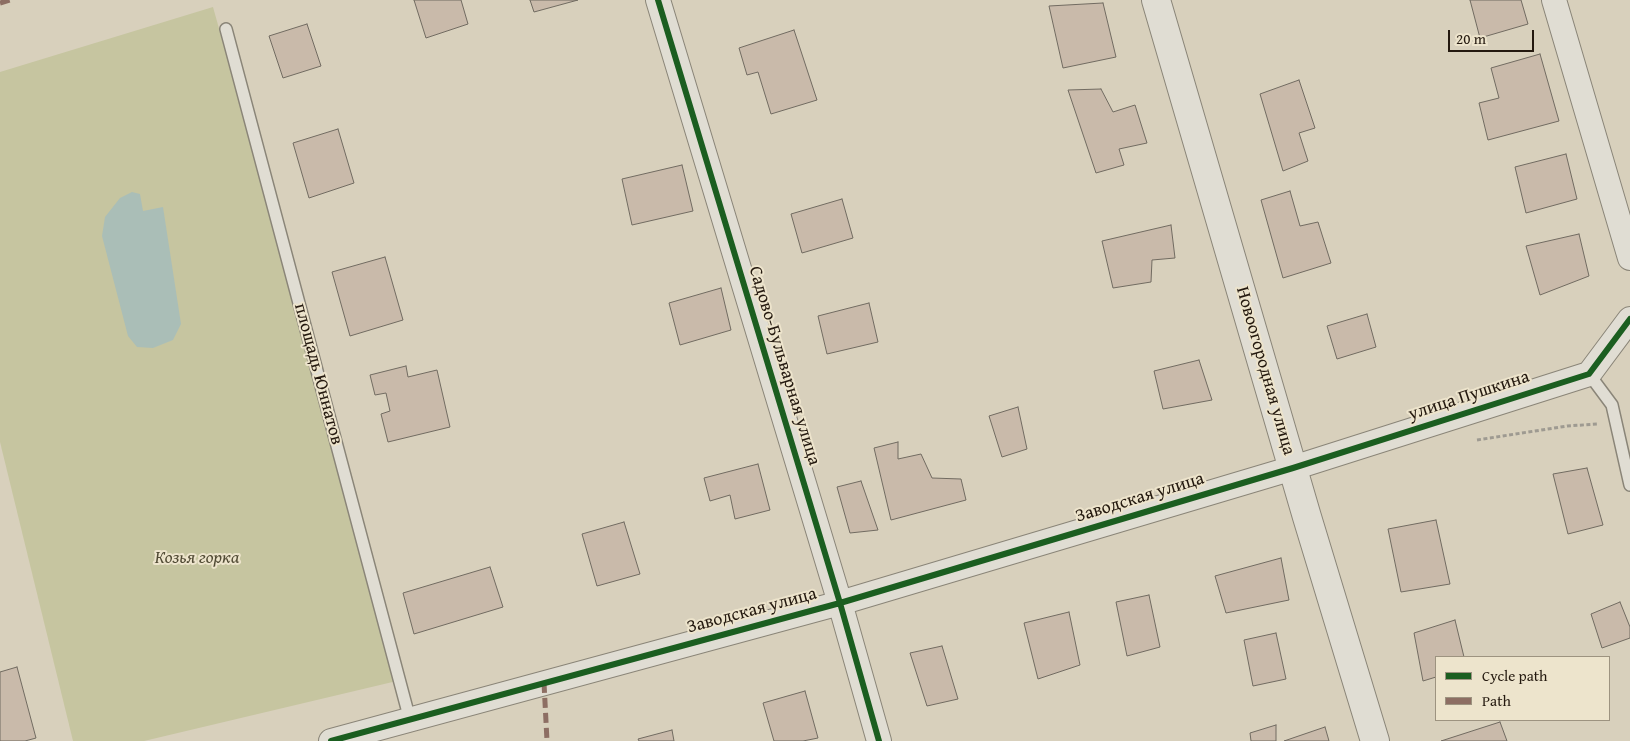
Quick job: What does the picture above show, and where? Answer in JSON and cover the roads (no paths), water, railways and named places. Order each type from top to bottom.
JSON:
[{"type":"street","name":"Садово-Бульварная улица","points":[[658,0],[840,603],[879,741]]},
{"type":"street","name":"Новоогородная улица","points":[[1156,0],[1375,741]]},
{"type":"street","points":[[1554,0],[1630,258]]},
{"type":"street","points":[[1589,374],[1630,319]]},
{"type":"street","name":"улица Пушкина","points":[[1293,468],[1589,374]]},
{"type":"street","name":"Заводская улица","points":[[331,741],[840,603],[1293,468]]},
{"type":"lane","name":"площадь Юннатов","points":[[226,29],[410,720]]},
{"type":"lane","points":[[1589,374],[1612,405],[1630,485]]},
{"type":"water","points":[[132,192],[140,194],[143,211],[163,207],[181,324],[173,340],[153,348],[137,347],[128,336],[102,236],[105,217],[120,198]]},
{"type":"park label","name":"Козья горка","points":[[197,558]]}]
